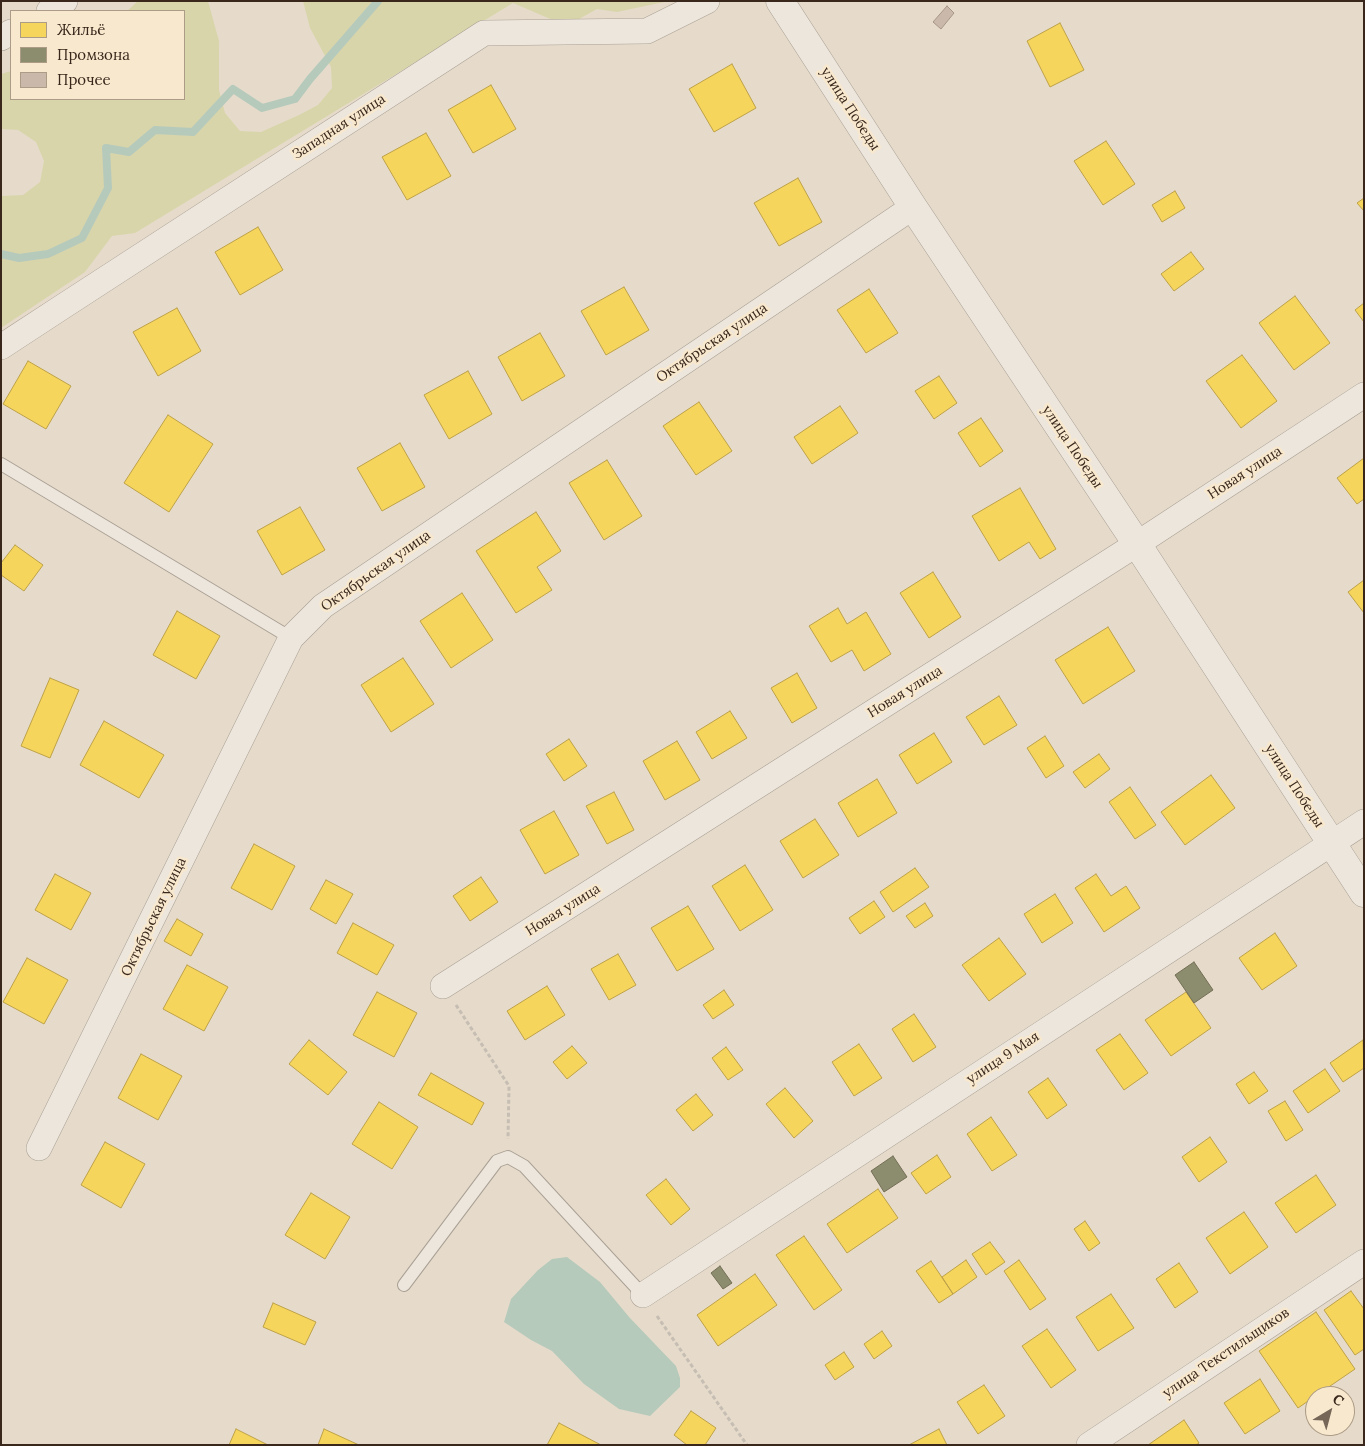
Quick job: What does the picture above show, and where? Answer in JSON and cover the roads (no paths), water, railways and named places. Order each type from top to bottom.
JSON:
[{"type":"street","points":[[51,10],[65,1]]},
{"type":"street","name":"Западная улица","points":[[1,348],[67,303],[484,33],[647,31],[706,1]]},
{"type":"street","name":"улица Победы","points":[[780,1],[913,207],[1137,544],[1364,893]]},
{"type":"street","name":"Октябрьская улица","points":[[39,1148],[291,638],[322,606],[913,207]]},
{"type":"street","name":"Новая улица","points":[[443,986],[1137,544],[1364,395]]},
{"type":"street","name":"улица 9 Мая","points":[[643,1294],[1364,822]]},
{"type":"street","name":"улица Текстильщиков","points":[[1089,1445],[1364,1262]]},
{"type":"lane","points":[[1,464],[291,638]]},
{"type":"lane","points":[[404,1285],[497,1161],[508,1156],[524,1166],[643,1294]]},
{"type":"waterway","points":[[1,254],[19,258],[48,254],[82,238],[108,188],[106,148],[129,152],[155,130],[193,132],[233,89],[262,108],[295,99],[378,1]]}]
